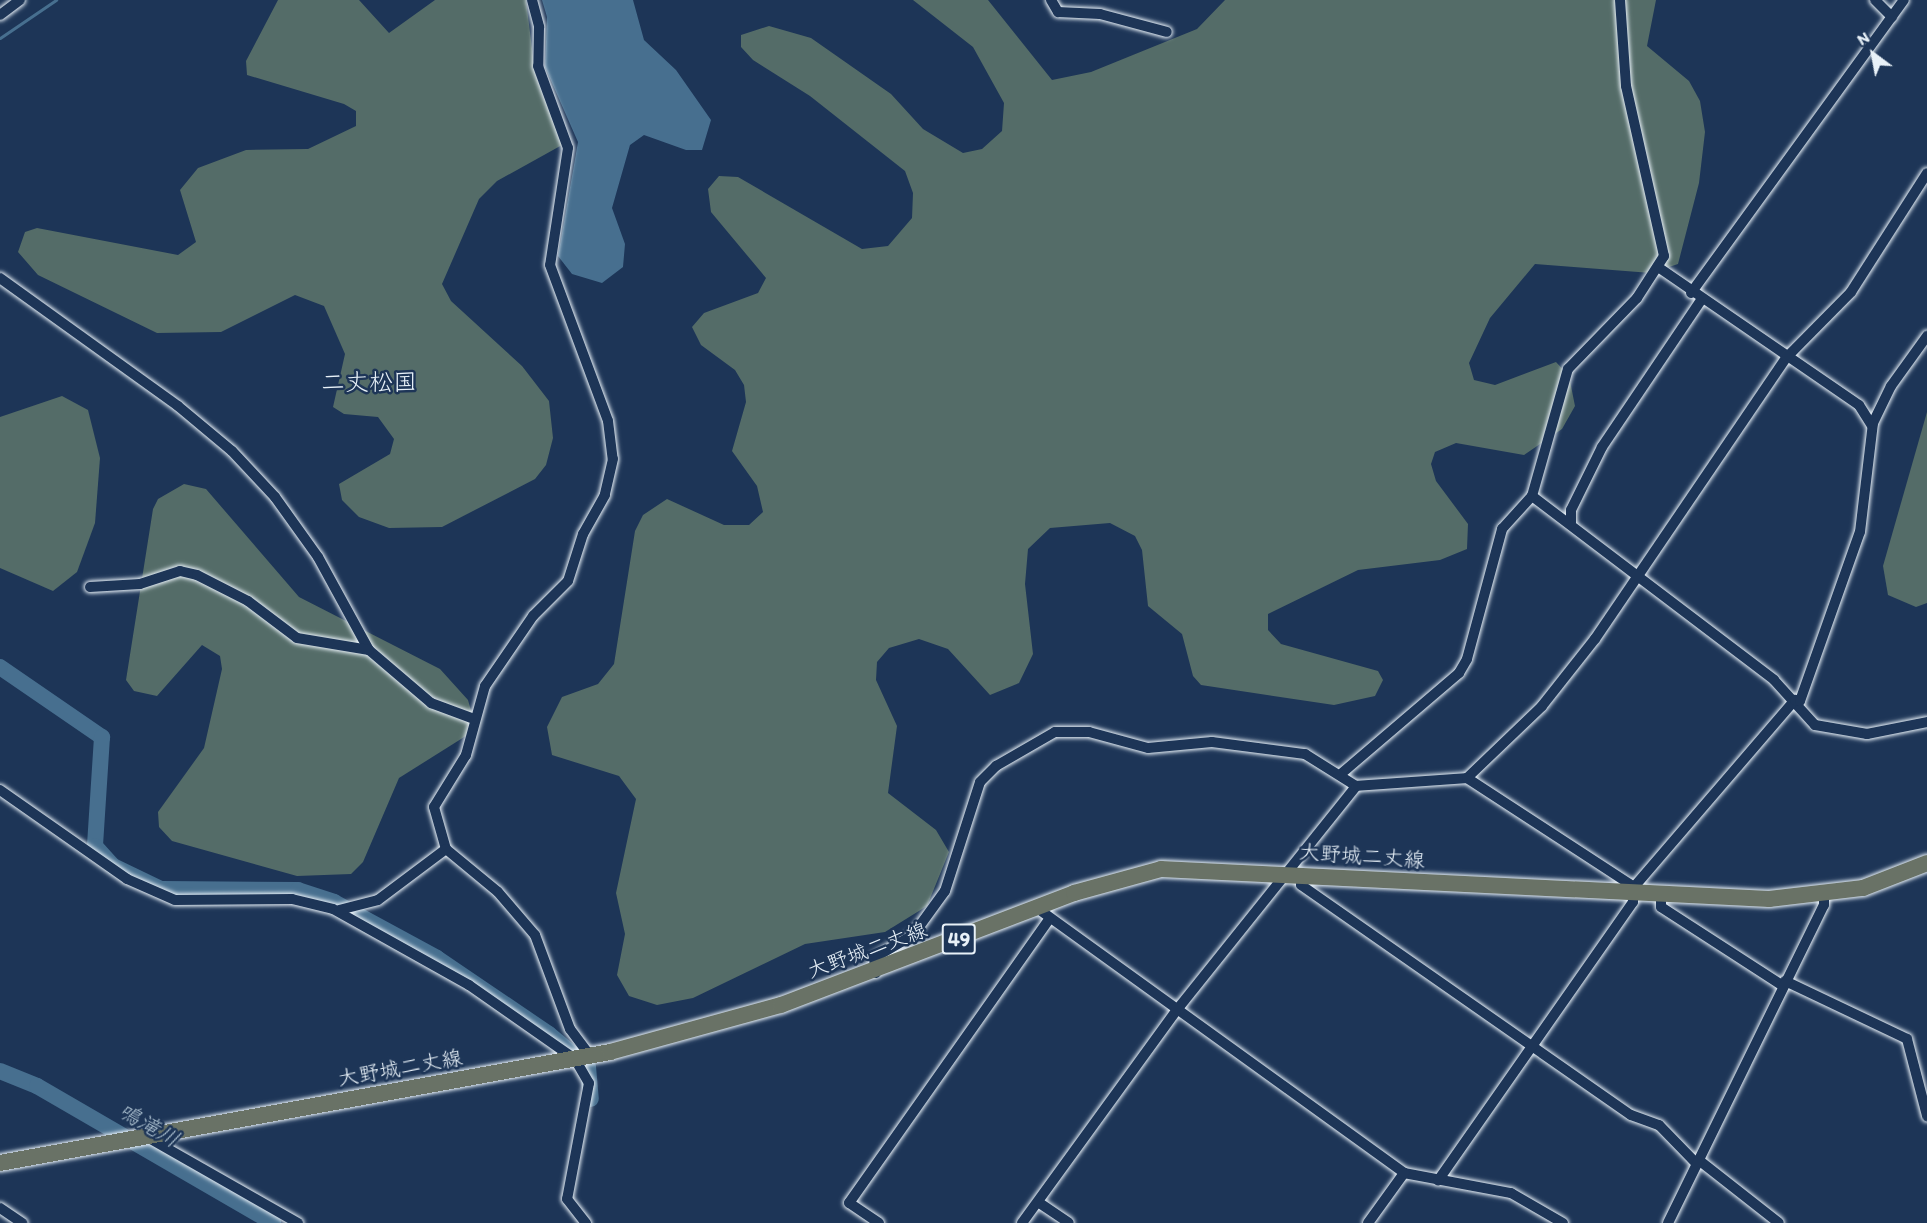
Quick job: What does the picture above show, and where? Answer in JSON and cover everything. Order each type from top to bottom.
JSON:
[{"type":"main road","name":"大野城二丈線","points":[[0,1163],[582,1057],[876,973],[1037,908],[1161,869],[1634,891],[1661,896],[1824,895],[1863,888],[1927,863]]},
{"type":"street","points":[[0,15],[20,0]]},
{"type":"street","points":[[532,0],[539,27],[538,66],[568,148],[550,265],[608,421],[613,459],[605,495],[583,534],[568,581],[527,624],[486,686],[474,719],[466,755],[435,800],[437,834],[446,849],[498,891],[535,935],[582,1057],[589,1083],[567,1199],[586,1223]]},
{"type":"street","points":[[1051,0],[1058,12],[1100,14],[1167,32]]},
{"type":"street","points":[[1341,773],[1459,673],[1467,659],[1502,530],[1532,496],[1568,369],[1637,298],[1658,267],[1663,238],[1626,86],[1620,0]]},
{"type":"street","points":[[1875,0],[1892,17]]},
{"type":"street","points":[[1690,293],[1904,0]]},
{"type":"street","points":[[876,973],[874,958],[913,935],[945,891],[980,782],[996,766],[1055,732],[1089,732],[1148,748],[1212,742],[1305,754],[1341,773],[1356,786],[1467,777],[1542,706],[1638,579],[1786,357],[1851,292],[1927,173]]},
{"type":"street","points":[[1658,267],[1690,293],[1859,405],[1872,426]]},
{"type":"street","points":[[0,278],[178,406],[255,474],[323,565],[369,650],[436,707],[474,719]]},
{"type":"street","points":[[1571,524],[1571,510],[1602,447],[1701,300]]},
{"type":"street","points":[[1795,700],[1800,701],[1812,678],[1836,593],[1856,549],[1872,426],[1891,386],[1927,336]]},
{"type":"street","points":[[1532,496],[1795,700],[1815,724],[1847,733],[1886,732],[1927,722]]},
{"type":"street","points":[[90,587],[140,584],[180,571],[197,575],[248,601],[297,638],[369,650]]},
{"type":"street","points":[[1438,1180],[1535,1046],[1634,891],[1795,700]]},
{"type":"street","points":[[1467,777],[1634,891]]},
{"type":"street","points":[[1022,1223],[1176,1011],[1356,786]]},
{"type":"street","points":[[0,790],[127,879],[175,900],[292,900],[333,909],[356,910],[378,900],[446,849]]},
{"type":"street","points":[[1303,875],[1301,885],[1631,1115],[1659,1125],[1698,1162],[1779,1223]]},
{"type":"street","points":[[1668,1223],[1824,905],[1824,895]]},
{"type":"street","points":[[1661,896],[1661,908],[1784,984],[1907,1039],[1927,1116]]},
{"type":"street","points":[[1037,908],[1049,920],[1404,1173],[1511,1193],[1563,1223]]},
{"type":"street","points":[[333,909],[411,949],[582,1057]]},
{"type":"street","points":[[879,1223],[849,1203],[1049,920]]},
{"type":"street","points":[[147,1137],[298,1223]]},
{"type":"street","points":[[1368,1223],[1404,1173]]},
{"type":"street","points":[[1038,1202],[1070,1223]]},
{"type":"street","points":[[0,1208],[22,1223]]},
{"type":"green space","points":[[278,0],[359,0],[389,33],[435,0],[526,0],[535,73],[562,145],[497,181],[479,199],[442,284],[451,301],[522,366],[549,401],[553,438],[546,465],[535,479],[442,527],[389,528],[359,517],[342,500],[339,484],[390,454],[394,439],[378,417],[344,414],[333,407],[345,354],[324,306],[295,295],[221,332],[157,333],[38,275],[18,252],[25,232],[37,228],[178,255],[196,242],[180,190],[198,168],[246,150],[308,149],[356,126],[356,111],[344,104],[247,75],[246,61]]},
{"type":"green space","points":[[913,0],[988,0],[1052,80],[1091,72],[1197,29],[1225,0],[1656,0],[1647,46],[1689,81],[1700,101],[1705,132],[1699,183],[1678,264],[1651,273],[1535,264],[1490,318],[1469,363],[1474,380],[1495,385],[1556,362],[1569,376],[1575,406],[1562,429],[1524,455],[1456,443],[1435,452],[1431,464],[1436,481],[1468,524],[1467,549],[1440,560],[1358,570],[1268,614],[1268,630],[1281,644],[1378,671],[1383,680],[1375,696],[1334,705],[1201,685],[1193,676],[1182,634],[1148,606],[1142,550],[1135,536],[1110,523],[1050,528],[1028,549],[1025,584],[1033,654],[1019,683],[990,695],[948,649],[919,639],[889,648],[877,662],[876,680],[897,726],[888,793],[936,830],[949,852],[927,906],[885,932],[805,944],[693,998],[657,1005],[629,996],[617,975],[625,934],[616,893],[636,799],[619,776],[552,755],[547,727],[562,697],[598,684],[614,664],[635,531],[643,515],[667,499],[724,525],[749,525],[763,512],[757,486],[732,451],[746,402],[744,385],[735,370],[701,345],[692,327],[704,313],[758,293],[766,278],[711,212],[708,189],[719,176],[738,177],[862,249],[888,246],[912,218],[913,193],[905,171],[810,96],[753,60],[741,47],[741,35],[769,26],[811,38],[891,94],[923,129],[963,153],[982,149],[1002,131],[1004,103],[973,47]]},
{"type":"green space","points":[[62,396],[88,410],[100,458],[95,523],[77,572],[53,591],[0,568],[0,417]]},
{"type":"green space","points":[[1927,412],[1927,603],[1916,607],[1888,595],[1883,566]]},
{"type":"green space","points":[[184,484],[206,489],[299,597],[440,669],[468,700],[473,718],[469,734],[399,778],[363,862],[351,874],[297,876],[172,841],[159,827],[158,812],[204,748],[222,669],[220,656],[202,645],[157,696],[134,691],[126,680],[153,509],[158,499]]},
{"type":"water","points":[[542,0],[633,0],[644,40],[676,70],[711,120],[702,150],[686,150],[644,135],[630,145],[612,208],[625,244],[623,267],[602,283],[572,274],[558,256],[578,142],[545,67],[547,17]]},
{"type":"waterway","points":[[0,38],[56,0]]},
{"type":"waterway","points":[[0,667],[102,737],[95,846],[113,866],[161,889],[298,890],[334,902],[437,958],[549,1034],[588,1067],[591,1099]]},
{"type":"waterway","name":"鳴滝川","points":[[0,1071],[37,1086],[273,1223]]},
{"type":"district","name":"二丈松国","points":[[369,382]]}]
